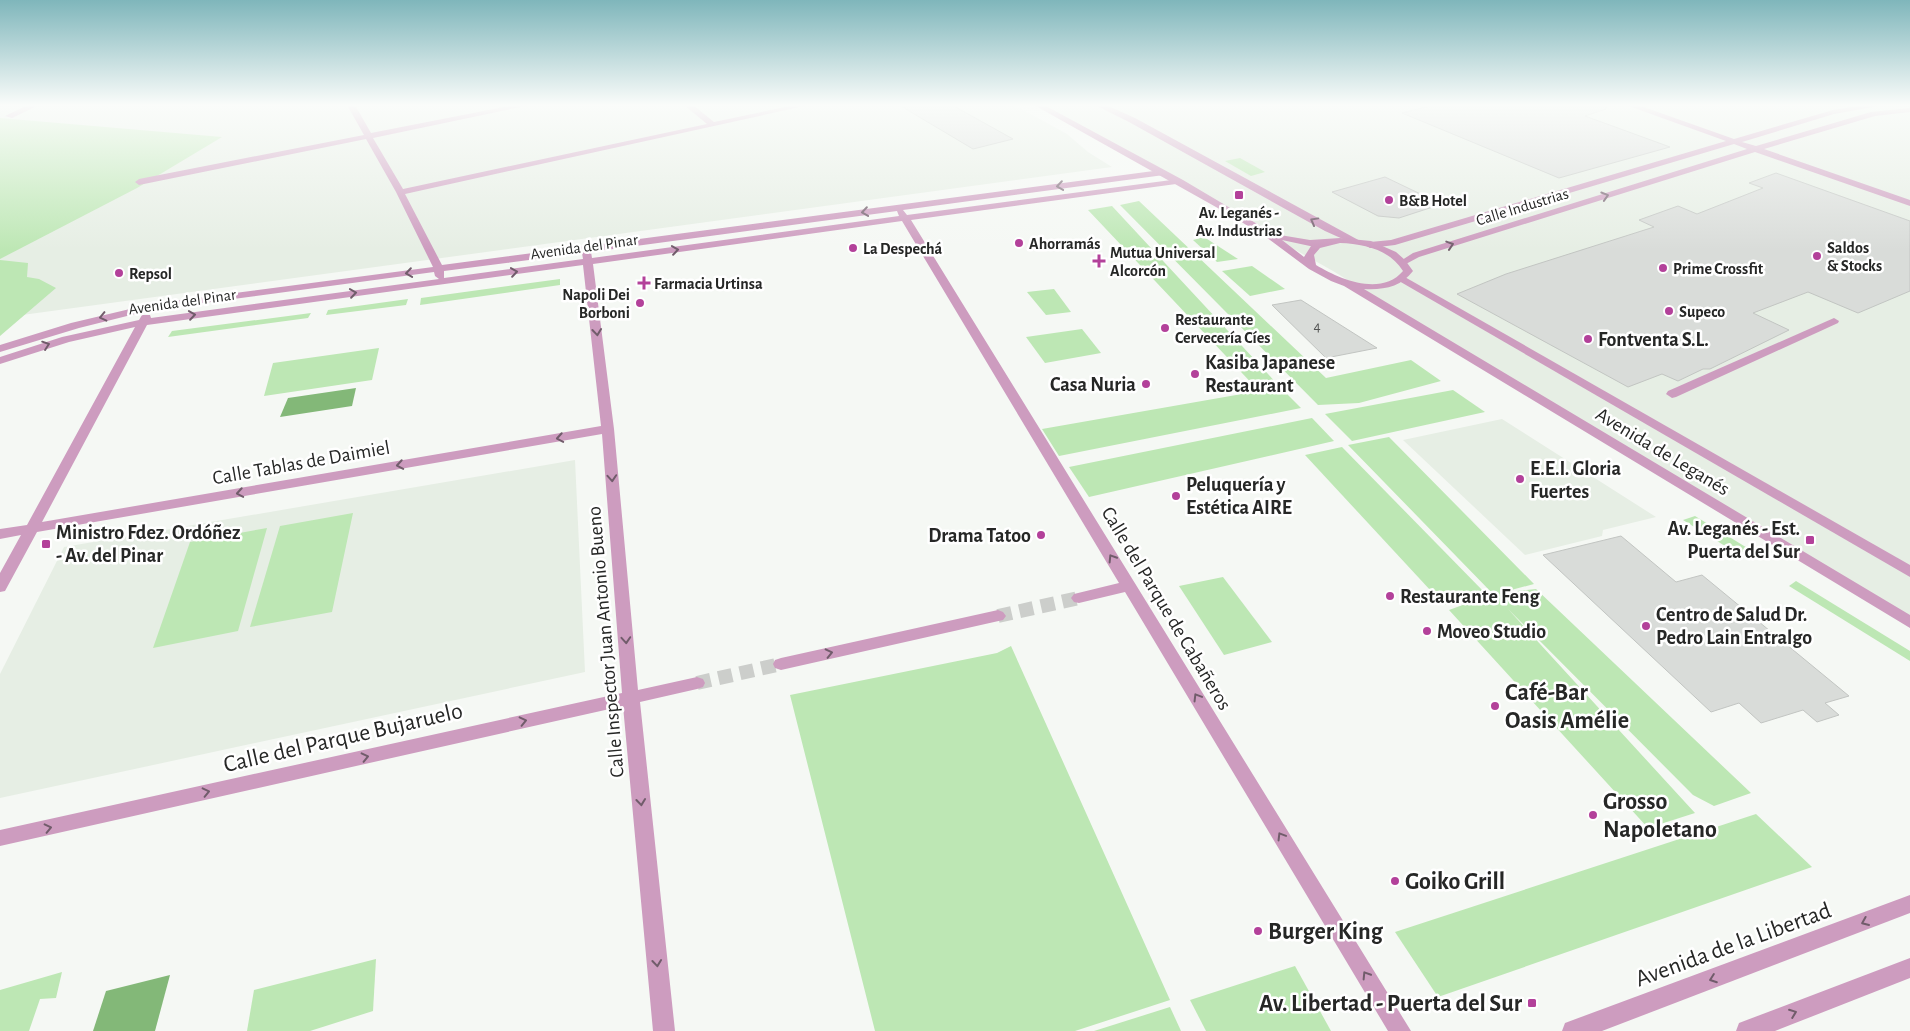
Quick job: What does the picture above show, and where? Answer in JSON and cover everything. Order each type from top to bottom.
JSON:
[{"type":"street","points":[[139,182],[283,153]]},
{"type":"street","points":[[378,153],[439,269],[441,281]]},
{"type":"street","points":[[400,192],[582,153]]},
{"type":"street","points":[[1125,153],[1263,231],[1325,275],[1347,283],[1368,286],[1388,285],[1403,279],[1408,271],[1404,262],[1390,252],[1370,244],[1357,242],[1310,243],[1291,240],[1263,231]]},
{"type":"street","points":[[1192,153],[1320,224],[1357,242]]},
{"type":"street","name":"Calle Industrias","points":[[1370,244],[1392,243],[1698,153]]},
{"type":"street","name":"Calle Industrias","points":[[1404,262],[1416,256],[1462,241],[1742,153]]},
{"type":"street","points":[[1767,153],[1910,202]]},
{"type":"street","name":"Avenida del Pinar","points":[[0,361],[66,338],[144,322],[588,261],[1161,173]]},
{"type":"street","name":"Avenida del Pinar","points":[[0,349],[75,324],[151,307],[586,249],[1176,181]]},
{"type":"street","name":"Calle del Parque de Cabañeros","points":[[901,213],[1400,1031]]},
{"type":"street","points":[[1311,265],[1309,255],[1317,247],[1333,242]]},
{"type":"street","name":"Calle Inspector Juan Antonio Bueno","points":[[586,249],[608,430],[630,698],[664,1031]]},
{"type":"street","name":"Avenida de Leganés","points":[[1403,279],[1910,572]]},
{"type":"street","name":"Avenida de Leganés","points":[[1347,283],[1910,622]]},
{"type":"street","points":[[1388,285],[1388,299],[1397,313]]},
{"type":"street","points":[[0,587],[151,307]]},
{"type":"street","points":[[1672,394],[1834,321]]},
{"type":"street","name":"Calle Tablas de Daimiel","points":[[0,534],[608,430]]},
{"type":"street","points":[[1079,598],[1129,586]]},
{"type":"street","points":[[781,664],[998,616]]},
{"type":"street","name":"Calle del Parque Bujaruelo","points":[[0,838],[697,683]]},
{"type":"street","name":"Avenida de la Libertad","points":[[1573,1031],[1910,904]]},
{"type":"street","points":[[1747,1031],[1910,968]]},
{"type":"shaded area","points":[[0,153],[1090,153],[1112,167],[0,318]]},
{"type":"shaded area","points":[[0,153],[195,153],[137,188],[0,259]]},
{"type":"shaded area","points":[[1123,153],[1910,153],[1910,625],[1333,271]]},
{"type":"shaded area","points":[[1240,158],[1265,172],[1251,176],[1225,161]]},
{"type":"shaded area","points":[[1139,201],[1326,378],[1411,360],[1441,381],[1359,403],[1318,405],[1120,205]]},
{"type":"shaded area","points":[[1112,206],[1301,408],[1059,456],[1042,429],[1259,391],[1088,210]]},
{"type":"shaded area","points":[[1204,237],[1238,259],[1217,262],[1193,240]]},
{"type":"shaded area","points":[[0,260],[28,263],[27,277],[39,279],[56,288],[0,336]]},
{"type":"shaded area","points":[[1252,266],[1285,289],[1250,296],[1222,271]]},
{"type":"shaded area","points":[[560,279],[560,285],[420,305],[421,298]]},
{"type":"shaded area","points":[[1054,289],[1071,312],[1046,315],[1027,292]]},
{"type":"shaded area","points":[[408,299],[406,305],[326,315],[328,310]]},
{"type":"shaded area","points":[[311,313],[308,318],[168,337],[172,331]]},
{"type":"shaded area","points":[[1082,329],[1101,353],[1045,363],[1026,337]]},
{"type":"shaded area","points":[[379,348],[372,380],[264,396],[273,363]]},
{"type":"shaded area","points":[[356,388],[352,406],[280,417],[288,398]]},
{"type":"shaded area","points":[[1453,390],[1485,412],[1352,441],[1325,414]]},
{"type":"shaded area","points":[[1312,418],[1334,441],[1089,497],[1069,467]]},
{"type":"shaded area","name":"E.E.I. Gloria Fuertes","points":[[1502,419],[1656,517],[1603,530],[1602,536],[1525,555],[1403,440]]},
{"type":"shaded area","points":[[1389,437],[1534,584],[1500,593],[1536,589],[1751,793],[1714,806],[1693,795],[1508,609],[1695,813],[1648,828],[1449,610],[1493,594],[1348,445]]},
{"type":"shaded area","points":[[1342,447],[1487,595],[1444,605],[1305,455]]},
{"type":"shaded area","points":[[575,460],[585,672],[0,798],[0,674],[64,547]]},
{"type":"shaded area","points":[[353,513],[332,612],[250,627],[280,526]]},
{"type":"shaded area","points":[[1695,516],[1749,549],[1738,554],[1683,520]]},
{"type":"shaded area","points":[[267,528],[238,631],[153,648],[190,542]]},
{"type":"shaded area","points":[[1223,577],[1272,642],[1224,655],[1179,586]]},
{"type":"shaded area","points":[[1796,581],[1910,651],[1910,661],[1789,586]]},
{"type":"shaded area","points":[[1011,646],[1170,1000],[1075,1031],[875,1031],[790,695],[997,653]]},
{"type":"shaded area","points":[[1756,814],[1812,867],[1438,997],[1395,932]]},
{"type":"shaded area","points":[[376,959],[373,1011],[310,1031],[247,1031],[254,990]]},
{"type":"shaded area","points":[[1295,966],[1331,1031],[1206,1031],[1190,1000]]},
{"type":"shaded area","points":[[62,972],[56,998],[40,999],[29,1031],[0,1031],[0,990]]},
{"type":"shaded area","points":[[170,975],[155,1031],[93,1031],[106,991]]},
{"type":"shaded area","points":[[1170,1007],[1181,1031],[1094,1031]]},
{"type":"building","points":[[1499,153],[1648,153],[1559,178]]},
{"type":"building","points":[[1776,173],[1910,221],[1910,291],[1858,313],[1808,292],[1753,313],[1789,330],[1710,369],[1703,369],[1678,381],[1662,374],[1628,387],[1457,294],[1506,274],[1654,227],[1639,220],[1678,206],[1697,214],[1763,188],[1749,183]]},
{"type":"building","name":"B&B Hotel","points":[[1385,177],[1442,204],[1399,218],[1378,216],[1332,192]]},
{"type":"building","points":[[1301,300],[1377,348],[1326,358],[1272,305]]},
{"type":"building","name":"Centro de Salud Dr. Pedro Lain Entralgo","points":[[1621,536],[1676,582],[1702,575],[1849,696],[1825,703],[1839,715],[1817,722],[1803,710],[1761,723],[1739,703],[1711,712],[1543,555]]},
{"type":"tunnel","points":[[998,616],[1079,598]]},
{"type":"tunnel","points":[[697,683],[781,664]]},
{"type":"place","name":"Av. Leganés - Av. Industrias","points":[[1239,195]]},
{"type":"place","name":"B&B Hotel","points":[[1389,200]]},
{"type":"place","name":"Ahorramás","points":[[1019,243]]},
{"type":"place","name":"La Despechá","points":[[853,248]]},
{"type":"place","name":"Saldos & Stocks","points":[[1817,256]]},
{"type":"place","name":"Mutua Universal Alcorcón","points":[[1099,261]]},
{"type":"place","name":"Prime Crossfit","points":[[1663,268]]},
{"type":"place","name":"Repsol","points":[[119,273]]},
{"type":"place","name":"Farmacia Urtinsa","points":[[644,283]]},
{"type":"place","name":"Napoli Dei Borboni","points":[[640,303]]},
{"type":"place","name":"Supeco","points":[[1669,311]]},
{"type":"place","name":"Restaurante Cervecería Cíes","points":[[1165,328]]},
{"type":"place","name":"Fontventa S.L.","points":[[1588,339]]},
{"type":"place","name":"Kasiba Japanese Restaurant","points":[[1195,374]]},
{"type":"place","name":"Casa Nuria","points":[[1146,384]]},
{"type":"place","name":"E.E.I. Gloria Fuertes","points":[[1520,479]]},
{"type":"place","name":"Peluquería y Estética AIRE","points":[[1176,496]]},
{"type":"place","name":"Drama Tatoo","points":[[1041,535]]},
{"type":"place","name":"Av. Leganés - Est. Puerta del Sur","points":[[1810,540]]},
{"type":"place","name":"Ministro Fdez. Ordóñez - Av. del Pinar","points":[[46,544]]},
{"type":"place","name":"Restaurante Feng","points":[[1390,596]]},
{"type":"place","name":"Centro de Salud Dr. Pedro Lain Entralgo","points":[[1646,626]]},
{"type":"place","name":"Moveo Studio","points":[[1427,631]]},
{"type":"place","name":"Café-Bar Oasis Amélie","points":[[1495,706]]},
{"type":"place","name":"Grosso Napoletano","points":[[1593,815]]},
{"type":"place","name":"Goiko Grill","points":[[1395,881]]},
{"type":"place","name":"Burger King","points":[[1258,931]]},
{"type":"place","name":"Av. Libertad - Puerta del Sur","points":[[1532,1003]]}]
